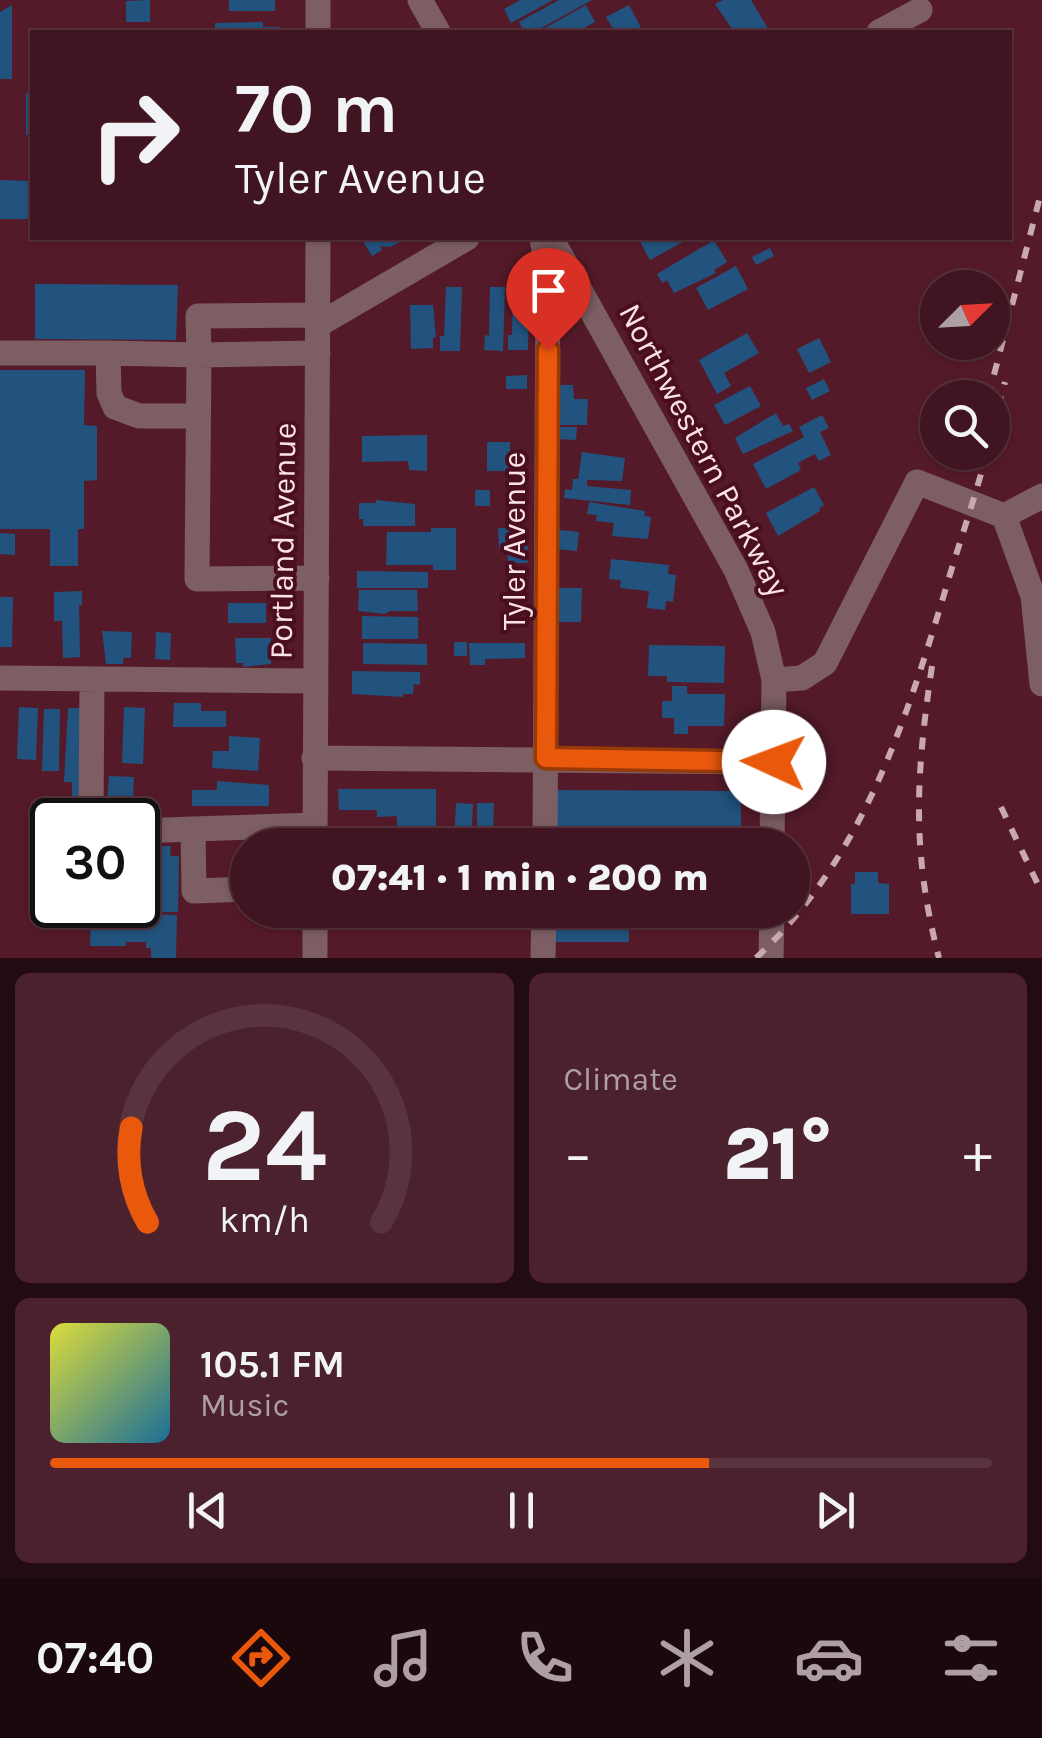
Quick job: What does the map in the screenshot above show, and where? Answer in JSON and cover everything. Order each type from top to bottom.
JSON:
[{"type":"street","points":[[318,0],[318,30]]},
{"type":"street","points":[[420,0],[437,30]]},
{"type":"street","points":[[882,30],[920,10]]},
{"type":"street","name":"Portland Avenue","points":[[315,828],[318,240]]},
{"type":"street","points":[[317,578],[197,579],[198,316],[318,320],[464,240]]},
{"type":"street","name":"Tyler Avenue","points":[[542,240],[548,276],[545,828]]},
{"type":"street","name":"Northwestern Parkway","points":[[553,240],[736,570],[763,632],[774,680],[772,828]]},
{"type":"street","points":[[0,353],[318,352]]},
{"type":"street","points":[[108,353],[109,393],[115,406],[139,416],[198,416]]},
{"type":"street","points":[[774,680],[802,678],[825,663],[917,482],[1004,516],[1033,596],[1042,684]]},
{"type":"street","points":[[1004,516],[1042,496]]},
{"type":"street","points":[[0,678],[314,681]]},
{"type":"street","points":[[92,679],[92,798]]},
{"type":"street","points":[[314,758],[774,762]]},
{"type":"street","points":[[194,828],[194,891],[230,890]]},
{"type":"street","points":[[160,830],[230,830]]},
{"type":"street","points":[[315,928],[315,958]]},
{"type":"street","points":[[543,958],[544,928]]},
{"type":"street","points":[[772,928],[772,958]]},
{"type":"building","points":[[150,0],[150,22],[126,22],[126,1]]},
{"type":"building","points":[[229,0],[275,0],[275,11],[229,11]]},
{"type":"building","points":[[520,0],[553,0],[511,23],[504,9]]},
{"type":"building","points":[[559,0],[592,0],[538,30],[523,30],[519,22]]},
{"type":"building","points":[[723,0],[751,0],[769,30],[733,30],[715,4]]},
{"type":"building","points":[[12,5],[12,79],[0,79],[0,12]]},
{"type":"building","points":[[586,5],[595,22],[581,30],[542,30]]},
{"type":"building","points":[[629,5],[641,28],[614,30],[606,17]]},
{"type":"building","points":[[263,22],[263,27],[281,30],[215,30],[215,23]]},
{"type":"building","points":[[26,93],[30,93],[30,135],[26,135]]},
{"type":"building","points":[[0,180],[30,181],[30,219],[0,219]]},
{"type":"building","points":[[362,240],[400,240],[390,247],[380,246],[382,250],[372,256]]},
{"type":"building","points":[[639,240],[686,240],[650,260]]},
{"type":"building","points":[[714,240],[727,262],[714,270],[716,273],[674,293],[667,280],[662,283],[657,274]]},
{"type":"building","points":[[770,248],[774,256],[756,265],[752,257]]},
{"type":"building","points":[[736,266],[748,289],[708,310],[696,288]]},
{"type":"building","points":[[35,284],[178,285],[176,340],[35,339]]},
{"type":"building","points":[[446,287],[462,287],[460,351],[440,351]]},
{"type":"building","points":[[490,287],[505,287],[503,351],[484,350],[485,335],[489,336]]},
{"type":"building","points":[[513,287],[529,287],[528,350],[508,350]]},
{"type":"building","points":[[410,305],[433,305],[433,348],[411,349]]},
{"type":"building","points":[[747,333],[759,353],[724,373],[731,386],[717,394],[699,360]]},
{"type":"building","points":[[819,338],[831,362],[809,373],[797,349]]},
{"type":"building","points":[[0,370],[85,370],[84,425],[97,426],[97,480],[84,481],[84,529],[78,529],[78,566],[50,566],[50,529],[0,529]]},
{"type":"building","points":[[527,375],[527,389],[506,389],[506,376]]},
{"type":"building","points":[[824,379],[830,391],[812,400],[806,388]]},
{"type":"building","points":[[558,385],[573,385],[574,399],[588,399],[587,425],[559,425]]},
{"type":"building","points":[[750,386],[761,406],[725,425],[714,405]]},
{"type":"building","points":[[776,413],[783,426],[789,424],[793,431],[743,454],[735,438]]},
{"type":"building","points":[[822,415],[829,428],[820,432],[831,455],[819,461],[815,454],[807,458],[798,463],[801,470],[766,489],[753,464],[804,437],[799,427]]},
{"type":"building","points":[[556,427],[577,427],[576,440],[556,439]]},
{"type":"building","points":[[427,435],[427,471],[409,470],[408,461],[362,462],[362,436]]},
{"type":"building","points":[[487,442],[510,442],[510,471],[487,471]]},
{"type":"building","points":[[582,452],[625,458],[622,481],[587,480],[587,486],[631,490],[630,505],[564,498],[565,489],[572,490],[573,479],[578,479]]},
{"type":"building","points":[[814,487],[824,505],[820,511],[778,536],[766,513]]},
{"type":"building","points":[[475,490],[490,490],[490,506],[475,506]]},
{"type":"building","points":[[376,500],[415,504],[415,526],[363,526],[359,503]]},
{"type":"building","points":[[589,502],[645,511],[644,516],[651,517],[648,539],[612,536],[614,523],[596,521],[597,515],[587,514]]},
{"type":"building","points":[[431,528],[456,528],[456,570],[433,570],[433,565],[386,565],[387,532],[431,532]]},
{"type":"building","points":[[498,528],[527,528],[528,563],[508,563],[507,548],[499,548]]},
{"type":"building","points":[[559,530],[579,532],[577,551],[557,549]]},
{"type":"building","points":[[0,533],[15,534],[15,555],[0,554]]},
{"type":"building","points":[[611,559],[669,565],[668,574],[676,575],[673,602],[666,601],[665,610],[647,608],[649,591],[620,588],[621,580],[609,579]]},
{"type":"building","points":[[357,571],[428,572],[428,588],[357,588]]},
{"type":"building","points":[[558,588],[582,588],[581,622],[558,622]]},
{"type":"building","points":[[359,590],[417,590],[418,611],[358,611]]},
{"type":"building","points":[[82,591],[80,657],[63,658],[62,621],[54,621],[54,592]]},
{"type":"building","points":[[0,597],[13,597],[12,647],[0,647]]},
{"type":"building","points":[[228,603],[266,603],[266,623],[228,623]]},
{"type":"building","points":[[362,616],[418,617],[418,639],[362,639]]},
{"type":"building","points":[[102,631],[132,632],[131,658],[123,658],[123,664],[106,664]]},
{"type":"building","points":[[156,632],[171,633],[170,660],[155,659]]},
{"type":"building","points":[[235,638],[271,638],[271,664],[243,667],[243,663],[236,663]]},
{"type":"building","points":[[454,642],[467,642],[467,656],[454,656]]},
{"type":"building","points":[[363,643],[427,644],[427,665],[363,664]]},
{"type":"building","points":[[469,643],[525,643],[525,658],[485,659],[485,665],[470,665]]},
{"type":"building","points":[[649,645],[725,646],[724,683],[667,682],[667,676],[648,676]]},
{"type":"building","points":[[352,671],[420,672],[420,685],[414,684],[413,694],[403,697],[352,694]]},
{"type":"building","points":[[672,686],[687,686],[687,694],[725,694],[724,726],[688,726],[688,734],[674,734],[674,718],[662,718],[662,701],[672,701]]},
{"type":"building","points":[[174,703],[201,703],[201,711],[226,711],[226,727],[173,727]]},
{"type":"building","points":[[19,707],[38,708],[36,760],[17,759]]},
{"type":"building","points":[[124,707],[145,708],[143,764],[122,763]]},
{"type":"building","points":[[68,708],[84,708],[84,798],[72,798],[72,782],[64,782]]},
{"type":"building","points":[[44,709],[60,709],[59,771],[42,771]]},
{"type":"building","points":[[229,736],[260,738],[258,771],[212,768],[213,751],[229,751]]},
{"type":"building","points":[[109,776],[134,777],[133,798],[107,798]]},
{"type":"building","points":[[217,781],[269,785],[269,806],[192,806],[192,790],[217,790]]},
{"type":"building","points":[[338,789],[436,789],[436,828],[397,828],[397,816],[377,817],[377,810],[339,810]]},
{"type":"building","points":[[556,790],[741,791],[741,828],[556,828]]},
{"type":"building","points":[[456,803],[473,804],[472,828],[455,828]]},
{"type":"building","points":[[477,803],[494,803],[493,828],[477,828]]},
{"type":"building","points":[[160,846],[171,846],[170,856],[179,856],[178,912],[160,912]]},
{"type":"building","points":[[855,872],[878,872],[878,883],[889,884],[889,914],[851,914]]},
{"type":"building","points":[[160,914],[177,915],[176,958],[151,958],[146,942],[90,946],[91,928],[160,928]]},
{"type":"building","points":[[555,928],[629,928],[629,942],[555,942]]},
{"type":"railway","points":[[993,380],[1042,189]]},
{"type":"railway","points":[[756,958],[823,879],[874,791],[912,696],[982,470]]},
{"type":"railway","points":[[932,666],[922,742],[919,812],[924,882],[939,958]]},
{"type":"railway","points":[[1001,807],[1042,893]]},
{"type":"route","points":[[548,350],[546,758],[774,762]]}]
